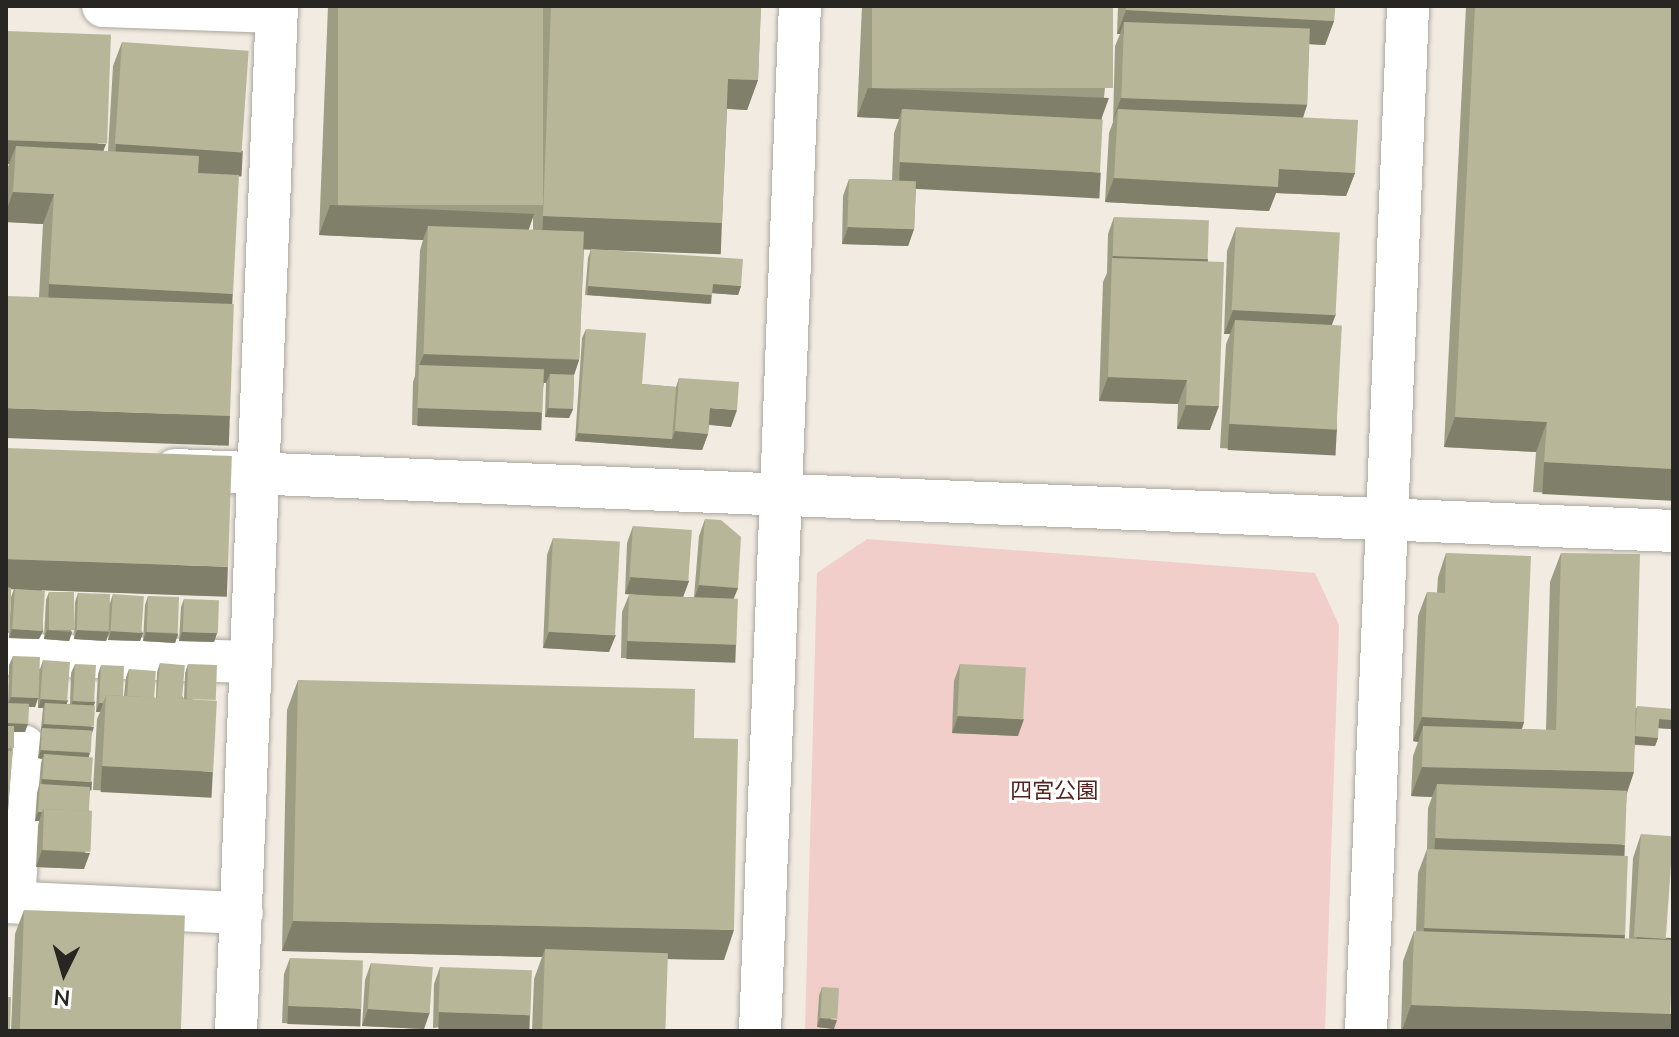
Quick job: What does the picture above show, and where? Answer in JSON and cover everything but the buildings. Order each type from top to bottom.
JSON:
[{"type":"street","points":[[103,6],[277,9],[236,1031]]},
{"type":"street","points":[[760,1031],[800,6]]},
{"type":"street","points":[[1366,1031],[1408,6]]},
{"type":"street","points":[[132,468],[1673,531]]},
{"type":"street","points":[[6,654],[251,662]]},
{"type":"street","points":[[24,746],[10,902],[242,913]]},
{"type":"green space","name":"四宮公園","points":[[867,539],[1315,573],[1339,625],[1325,1031],[805,1031],[817,573]]}]
